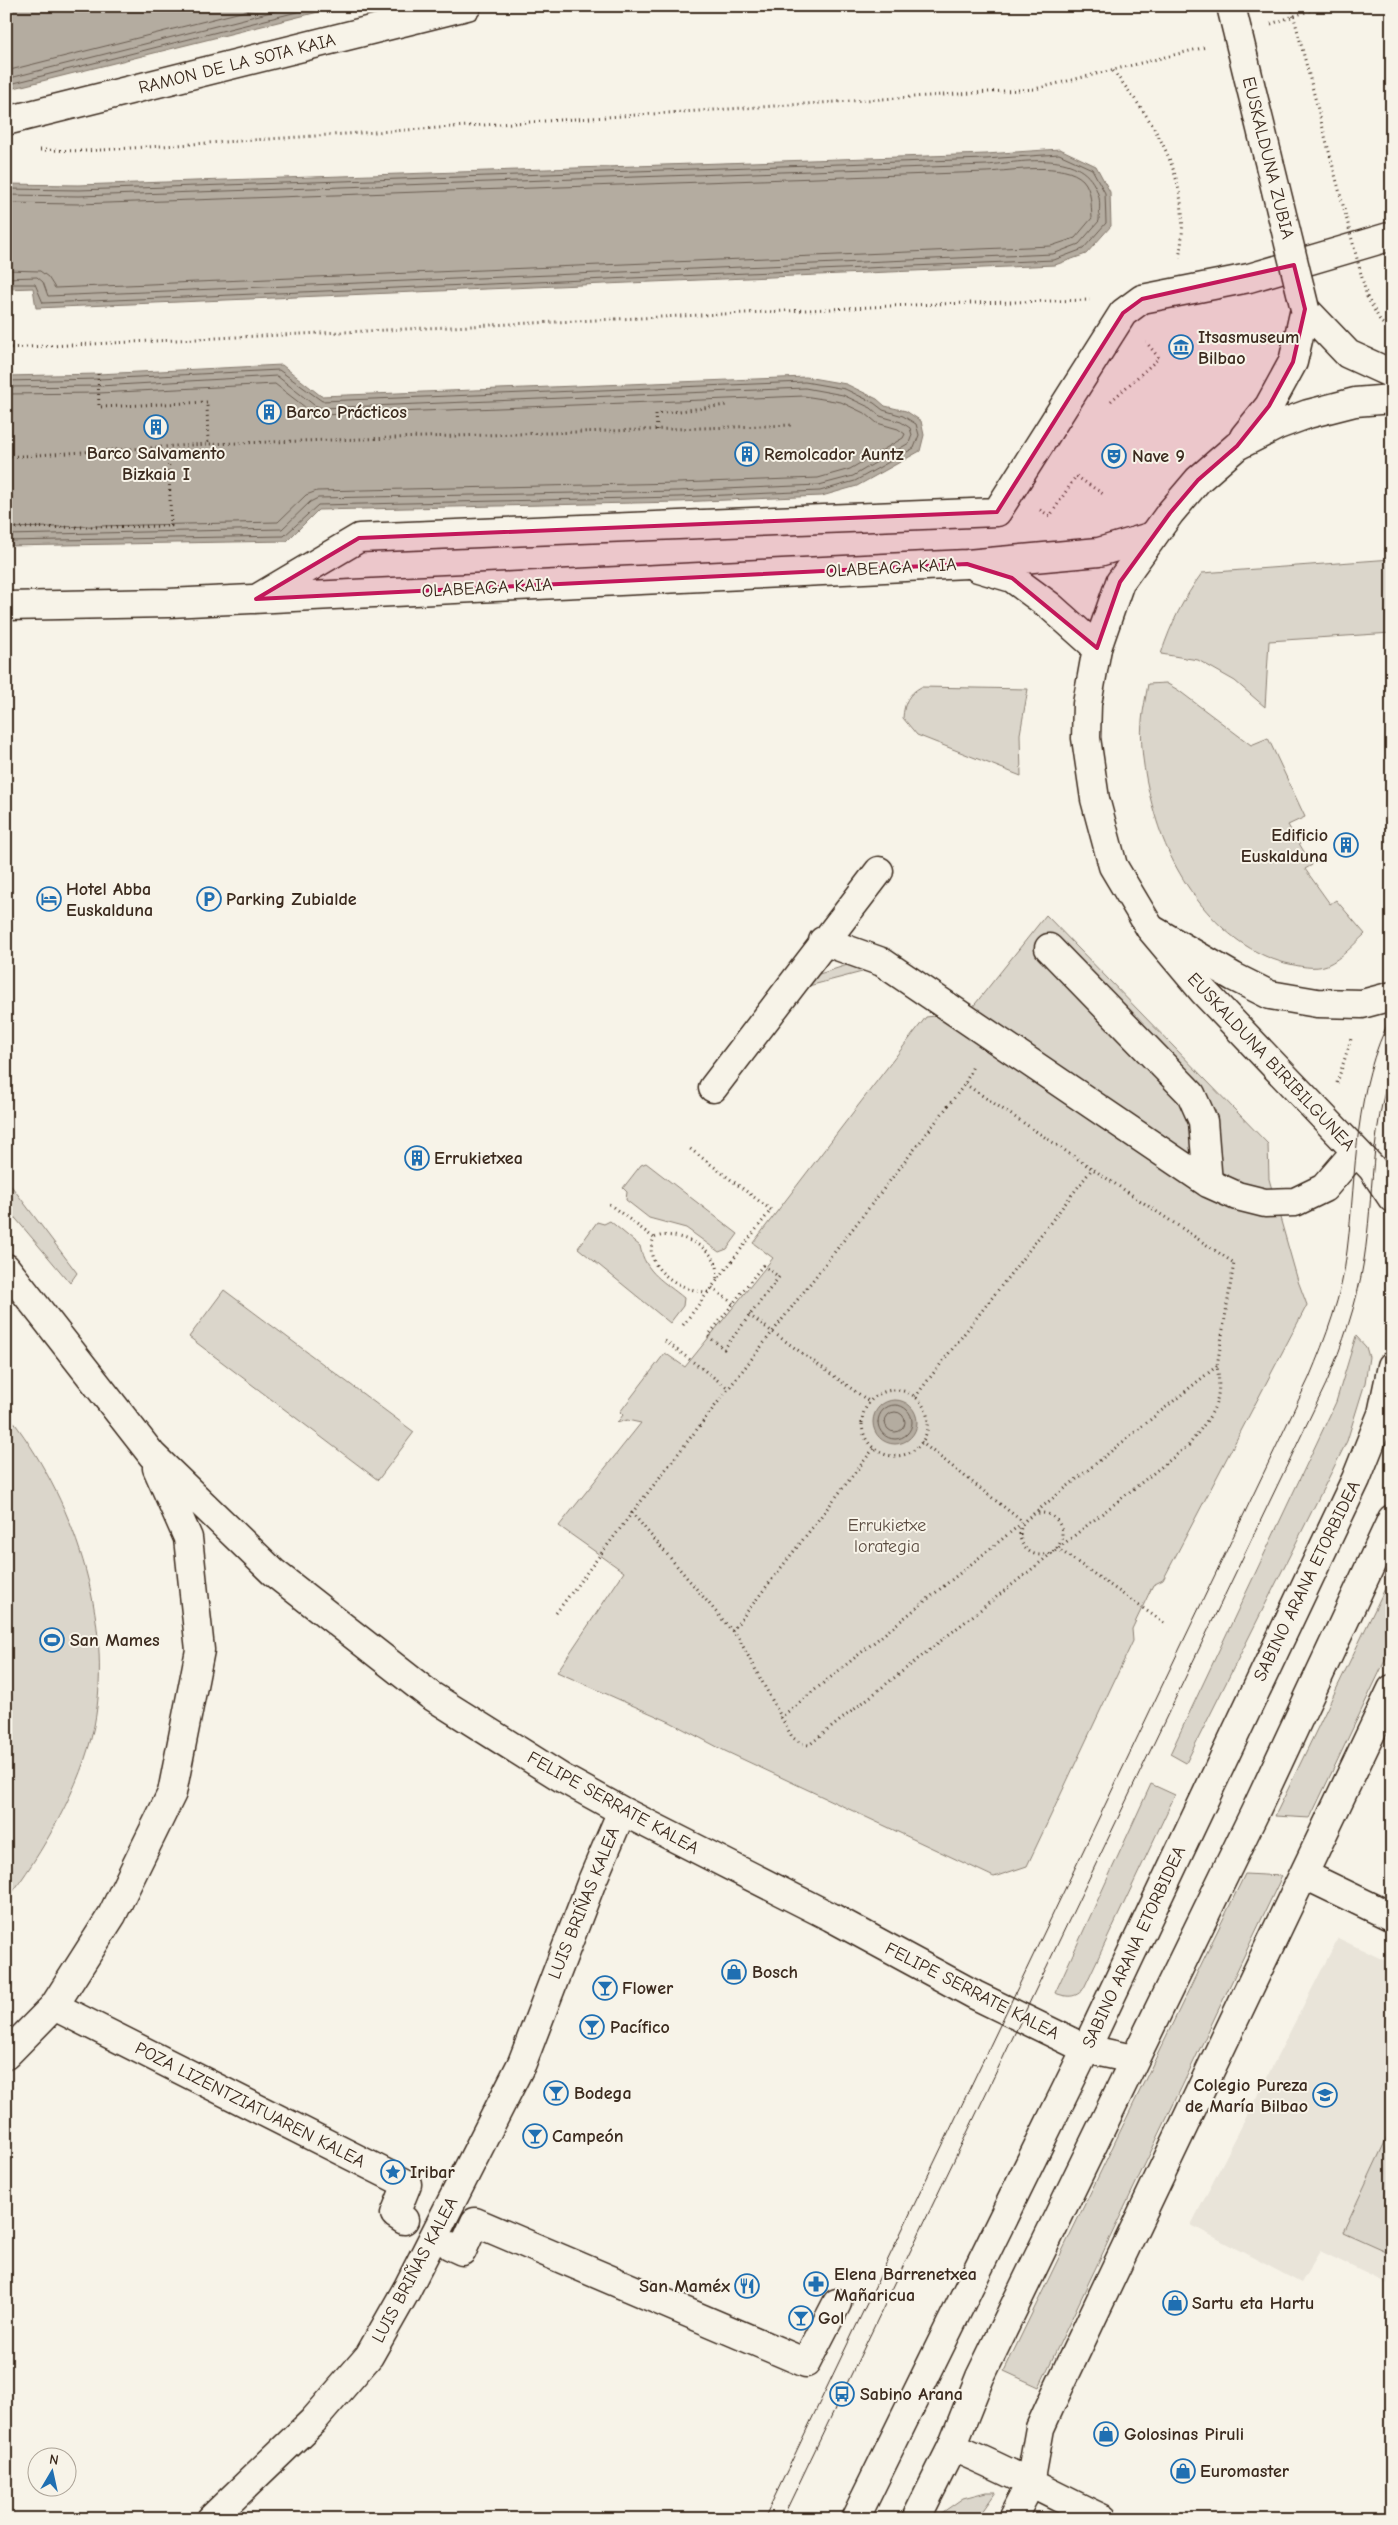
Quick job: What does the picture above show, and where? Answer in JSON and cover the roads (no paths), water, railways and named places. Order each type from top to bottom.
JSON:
[{"type":"street","name":"RAMON DE LA SOTA KAIA","points":[[6,121],[467,6]]},
{"type":"street","name":"EUSKALDUNA ZUBIA","points":[[1232,6],[1305,309],[1293,362],[1269,406],[1237,446]]},
{"type":"street","points":[[256,599],[359,538],[997,512],[1123,313],[1142,299],[1249,278],[1392,236]]},
{"type":"street","points":[[1305,309],[1348,354],[1392,374]]},
{"type":"street","name":"EUSKALDUNA BIRIBILGUNEA","points":[[1392,399],[1355,402],[1308,414],[1278,425],[1237,446],[1198,480],[1153,536],[1120,582],[1097,648],[1087,704],[1086,738],[1095,799],[1113,866],[1150,928],[1203,991],[1372,1168],[1392,1198]]},
{"type":"street","name":"OLABEAGA KAIA","points":[[6,606],[256,599],[967,564],[1099,552],[1153,536]]},
{"type":"street","name":"OLABEAGA KAIA","points":[[967,564],[1012,578],[1050,606],[1097,648]]},
{"type":"street","points":[[713,1088],[823,941],[879,871]]},
{"type":"street","name":"EUSKALDUNA BIRIBILGUNEA","points":[[1150,928],[1234,977],[1270,995],[1317,1003],[1362,1004],[1392,996]]},
{"type":"street","points":[[823,941],[882,962],[1208,1184],[1237,1196],[1265,1203],[1295,1202],[1324,1188],[1356,1152]]},
{"type":"street","points":[[1049,948],[1191,1094],[1203,1122],[1208,1184]]},
{"type":"street","points":[[6,1268],[152,1455],[188,1538],[200,1650],[172,1793],[112,1915],[54,2006],[6,2056]]},
{"type":"street","name":"SABINO ARANA ETORBIDEA","points":[[855,2519],[1086,2049],[1356,1479],[1382,1414],[1392,1366]]},
{"type":"street","name":"FELIPE SERRATE KALEA","points":[[152,1455],[273,1572],[430,1696],[562,1778],[622,1811],[1086,2049],[1133,2059]]},
{"type":"street","points":[[916,2519],[952,2447],[980,2377],[1133,2059],[1255,1812],[1392,1519]]},
{"type":"street","points":[[1012,2519],[1030,2484],[1040,2428],[1050,2406],[1305,1875],[1392,1689]]},
{"type":"street","name":"LUIS BRIÑAS KALEA","points":[[211,2519],[313,2421],[369,2356],[406,2289],[522,2063],[592,1881],[622,1811]]},
{"type":"street","points":[[1305,1875],[1392,1917]]},
{"type":"street","name":"POZA LIZENTZIATUAREN KALEA","points":[[54,2006],[407,2184],[395,2214],[404,2220]]},
{"type":"street","points":[[451,2246],[462,2252],[475,2222],[806,2363],[837,2303]]},
{"type":"street","points":[[952,2447],[1006,2470],[1030,2484],[1103,2519]]},
{"type":"water","points":[[6,6],[342,6],[6,90]]},
{"type":"water","points":[[1060,149],[1096,166],[1110,192],[1111,226],[1086,254],[1055,265],[36,308],[33,288],[6,289],[6,184],[78,185],[986,154]]},
{"type":"water","points":[[282,365],[321,396],[806,377],[846,384],[877,399],[885,406],[906,411],[921,421],[924,435],[920,451],[857,486],[822,496],[678,502],[318,510],[287,541],[6,546],[6,376],[98,374]]},
{"type":"water","points":[[895,1400],[907,1404],[913,1410],[917,1422],[913,1434],[907,1440],[895,1444],[883,1440],[877,1434],[873,1422],[877,1410],[883,1404]]},
{"type":"tram line","points":[[764,2519],[1309,1378],[1327,1332],[1345,1268],[1355,1161],[1363,1101],[1379,1043],[1392,1015]]},
{"type":"tram line","points":[[782,2519],[1326,1384],[1349,1323],[1358,1292],[1367,1236],[1376,1139],[1385,1092],[1392,1068]]},
{"type":"place","name":"Itsasmuseum Bilbao","points":[[1181,347]]},
{"type":"place","name":"Barco Prácticos","points":[[269,412]]},
{"type":"place","name":"Barco Salvamento Bizkaia I","points":[[156,427]]},
{"type":"place","name":"Remolcador Auntz","points":[[747,454]]},
{"type":"place","name":"Nave 9","points":[[1114,456]]},
{"type":"place","name":"Edificio Euskalduna","points":[[1346,845]]},
{"type":"place","name":"Hotel Abba Euskalduna","points":[[49,899]]},
{"type":"place","name":"Parking Zubialde","points":[[209,899]]},
{"type":"place","name":"Errukietxea","points":[[417,1158]]},
{"type":"place","name":"San Mames","points":[[52,1640]]},
{"type":"place","name":"Bosch","points":[[734,1972]]},
{"type":"place","name":"Flower","points":[[605,1988]]},
{"type":"place","name":"Pacífico","points":[[592,2027]]},
{"type":"place","name":"Bodega","points":[[556,2093]]},
{"type":"place","name":"Colegio Pureza de María Bilbao","points":[[1325,2095]]},
{"type":"place","name":"Campeón","points":[[535,2136]]},
{"type":"place","name":"Iribar","points":[[393,2172]]},
{"type":"place","name":"Elena Barrenetxea Mañaricua","points":[[816,2284]]},
{"type":"place","name":"San Maméx","points":[[747,2286]]},
{"type":"place","name":"Sartu eta Hartu","points":[[1175,2303]]},
{"type":"place","name":"Gol","points":[[801,2318]]},
{"type":"place","name":"Sabino Arana","points":[[842,2394]]},
{"type":"place","name":"Golosinas Piruli","points":[[1106,2434]]},
{"type":"place","name":"Euromaster","points":[[1183,2471]]},
{"type":"park label","name":"Errukietxe lorategia","points":[[887,1535]]}]
